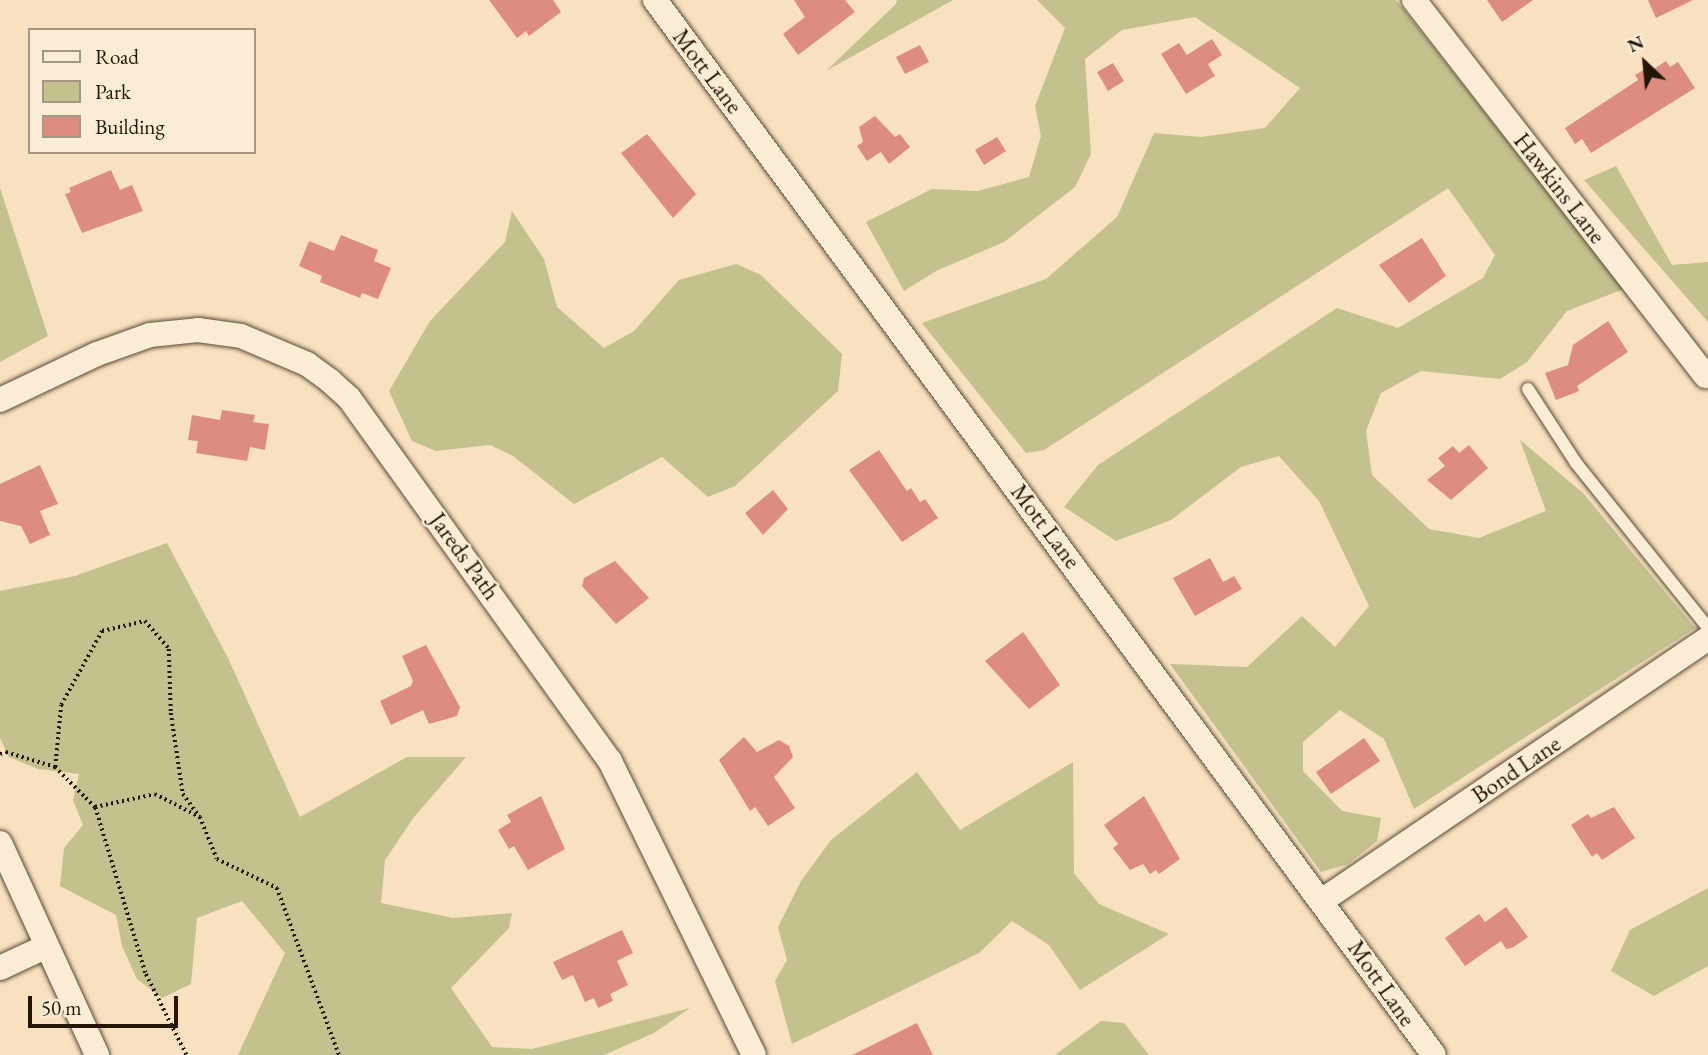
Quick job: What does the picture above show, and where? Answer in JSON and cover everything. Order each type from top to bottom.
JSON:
[{"type":"street","name":"Mott Lane","points":[[655,0],[1323,900],[1434,1055]]},
{"type":"street","name":"Hawkins Lane","points":[[1413,0],[1706,376]]},
{"type":"street","name":"Jareds Path","points":[[0,400],[97,354],[150,335],[198,330],[241,336],[307,364],[330,380],[349,398],[610,761],[754,1055]]},
{"type":"street","name":"Bond Lane","points":[[1323,900],[1708,638]]},
{"type":"street","points":[[0,844],[45,947],[97,1055]]},
{"type":"street","points":[[0,968],[45,947]]},
{"type":"lane","points":[[1528,389],[1576,463],[1708,628]]},
{"type":"path","points":[[55,767],[61,705],[102,631],[145,621],[169,649],[171,713],[183,794],[200,817],[217,859],[277,888],[339,1055]]},
{"type":"path","points":[[0,754],[6,752],[55,767],[95,807],[145,973],[186,1055]]},
{"type":"path","points":[[95,807],[155,794],[200,817]]},
{"type":"green space","points":[[897,0],[953,0],[826,71],[896,4]]},
{"type":"green space","points":[[1037,0],[1396,0],[1624,289],[1567,311],[1527,362],[1500,379],[1421,371],[1381,393],[1366,431],[1372,475],[1429,529],[1479,538],[1546,511],[1520,440],[1583,493],[1695,628],[1414,809],[1384,739],[1340,710],[1303,742],[1303,771],[1342,811],[1381,818],[1377,841],[1348,864],[1321,872],[1170,664],[1247,667],[1302,616],[1335,647],[1369,606],[1319,501],[1279,456],[1241,467],[1171,520],[1116,541],[1064,507],[1098,465],[1337,308],[1398,328],[1483,278],[1495,255],[1448,188],[1044,450],[1026,453],[922,323],[1046,279],[1117,217],[1154,133],[1201,137],[1265,128],[1300,88],[1195,17],[1122,30],[1085,59],[1091,154],[1075,187],[1004,242],[936,271],[904,291],[866,222],[932,189],[978,191],[1029,177],[1041,136],[1035,106],[1065,28]]},
{"type":"green space","points":[[1616,166],[1672,265],[1708,262],[1708,322],[1584,180]]},
{"type":"green space","points":[[0,188],[48,336],[0,362]]},
{"type":"green space","points":[[512,211],[544,259],[557,307],[604,348],[634,331],[679,280],[736,264],[761,275],[842,354],[838,391],[735,486],[708,497],[662,457],[574,504],[513,456],[490,445],[436,451],[412,441],[389,391],[430,321],[505,242]]},
{"type":"green space","points":[[167,543],[228,658],[300,817],[407,757],[466,757],[414,817],[385,860],[381,903],[453,918],[512,913],[509,928],[451,988],[492,1047],[532,1049],[690,1008],[654,1033],[604,1055],[238,1055],[285,953],[242,901],[197,918],[191,984],[162,998],[137,979],[122,946],[116,915],[60,886],[64,848],[83,825],[73,800],[79,774],[38,769],[9,757],[0,738],[0,591],[75,576]]},
{"type":"green space","points":[[1073,762],[1074,873],[1099,904],[1169,934],[1080,990],[1049,945],[1012,921],[979,953],[792,1044],[775,981],[787,960],[778,927],[801,881],[831,840],[917,772],[960,830]]},
{"type":"green space","points":[[1708,888],[1708,966],[1654,996],[1611,971],[1630,930]]},
{"type":"green space","points":[[1101,1021],[1124,1023],[1149,1055],[1055,1055]]},
{"type":"building","points":[[489,0],[553,0],[561,12],[529,36],[526,31],[517,38]]},
{"type":"building","points":[[794,0],[845,0],[855,12],[798,55],[783,34],[805,17]]},
{"type":"building","points":[[1487,0],[1533,0],[1502,22]]},
{"type":"building","points":[[1648,0],[1693,0],[1656,18]]},
{"type":"building","points":[[1212,39],[1222,55],[1208,64],[1215,76],[1186,94],[1161,54],[1179,43],[1187,55]]},
{"type":"building","points":[[920,45],[929,62],[905,74],[896,57]]},
{"type":"building","points":[[1666,61],[1670,67],[1678,62],[1695,88],[1591,153],[1582,139],[1575,144],[1565,128],[1638,80],[1635,75],[1650,66],[1652,70]]},
{"type":"building","points":[[1113,63],[1124,81],[1108,91],[1097,72]]},
{"type":"building","points":[[875,116],[895,137],[900,134],[910,147],[889,164],[881,152],[867,161],[857,146],[863,142],[859,127]]},
{"type":"building","points":[[647,134],[696,194],[673,218],[621,153]]},
{"type":"building","points":[[997,137],[1006,151],[984,165],[975,150]]},
{"type":"building","points":[[111,170],[120,190],[132,185],[143,211],[82,233],[65,194],[71,192],[69,188]]},
{"type":"building","points":[[341,235],[378,250],[374,261],[391,268],[378,299],[362,293],[360,298],[320,282],[322,276],[299,266],[309,241],[334,251]]},
{"type":"building","points":[[1422,238],[1446,276],[1409,303],[1379,265]]},
{"type":"building","points":[[1608,321],[1628,352],[1577,386],[1579,391],[1556,400],[1545,373],[1568,365],[1573,345]]},
{"type":"building","points":[[222,410],[255,415],[253,422],[269,424],[265,450],[250,447],[247,461],[196,453],[198,441],[188,440],[192,415],[220,420]]},
{"type":"building","points":[[1469,445],[1488,468],[1451,500],[1427,480],[1445,466],[1438,458],[1453,446],[1459,453]]},
{"type":"building","points":[[879,450],[907,491],[911,488],[920,502],[925,499],[938,518],[902,542],[849,470]]},
{"type":"building","points":[[40,465],[58,504],[40,511],[50,535],[30,544],[21,526],[0,521],[0,484]]},
{"type":"building","points":[[773,490],[788,509],[763,535],[745,513]]},
{"type":"building","points":[[1210,558],[1223,582],[1234,576],[1242,589],[1195,616],[1173,578]]},
{"type":"building","points":[[615,561],[649,598],[616,624],[582,586],[584,578]]},
{"type":"building","points":[[1023,632],[1060,685],[1029,709],[985,661]]},
{"type":"building","points":[[426,645],[460,707],[457,716],[429,724],[423,710],[391,725],[380,701],[411,686],[413,681],[402,656]]},
{"type":"building","points":[[744,737],[757,752],[779,740],[789,746],[793,757],[774,777],[795,808],[768,826],[755,807],[750,811],[719,760]]},
{"type":"building","points":[[1364,738],[1380,761],[1331,794],[1316,772]]},
{"type":"building","points":[[541,796],[565,849],[528,870],[514,846],[509,849],[498,830],[511,822],[507,815]]},
{"type":"building","points":[[1144,796],[1180,859],[1159,874],[1156,870],[1150,874],[1143,864],[1130,870],[1113,848],[1118,844],[1104,825]]},
{"type":"building","points":[[1614,807],[1635,838],[1602,860],[1597,853],[1592,857],[1571,825],[1588,814],[1591,818]]},
{"type":"building","points":[[1506,907],[1528,937],[1506,949],[1501,941],[1465,966],[1445,938],[1479,914],[1485,922]]},
{"type":"building","points":[[622,930],[633,953],[617,961],[628,985],[610,994],[613,1001],[598,1008],[594,998],[585,1002],[573,975],[562,980],[553,962]]},
{"type":"building","points":[[917,1023],[933,1055],[852,1055]]}]
